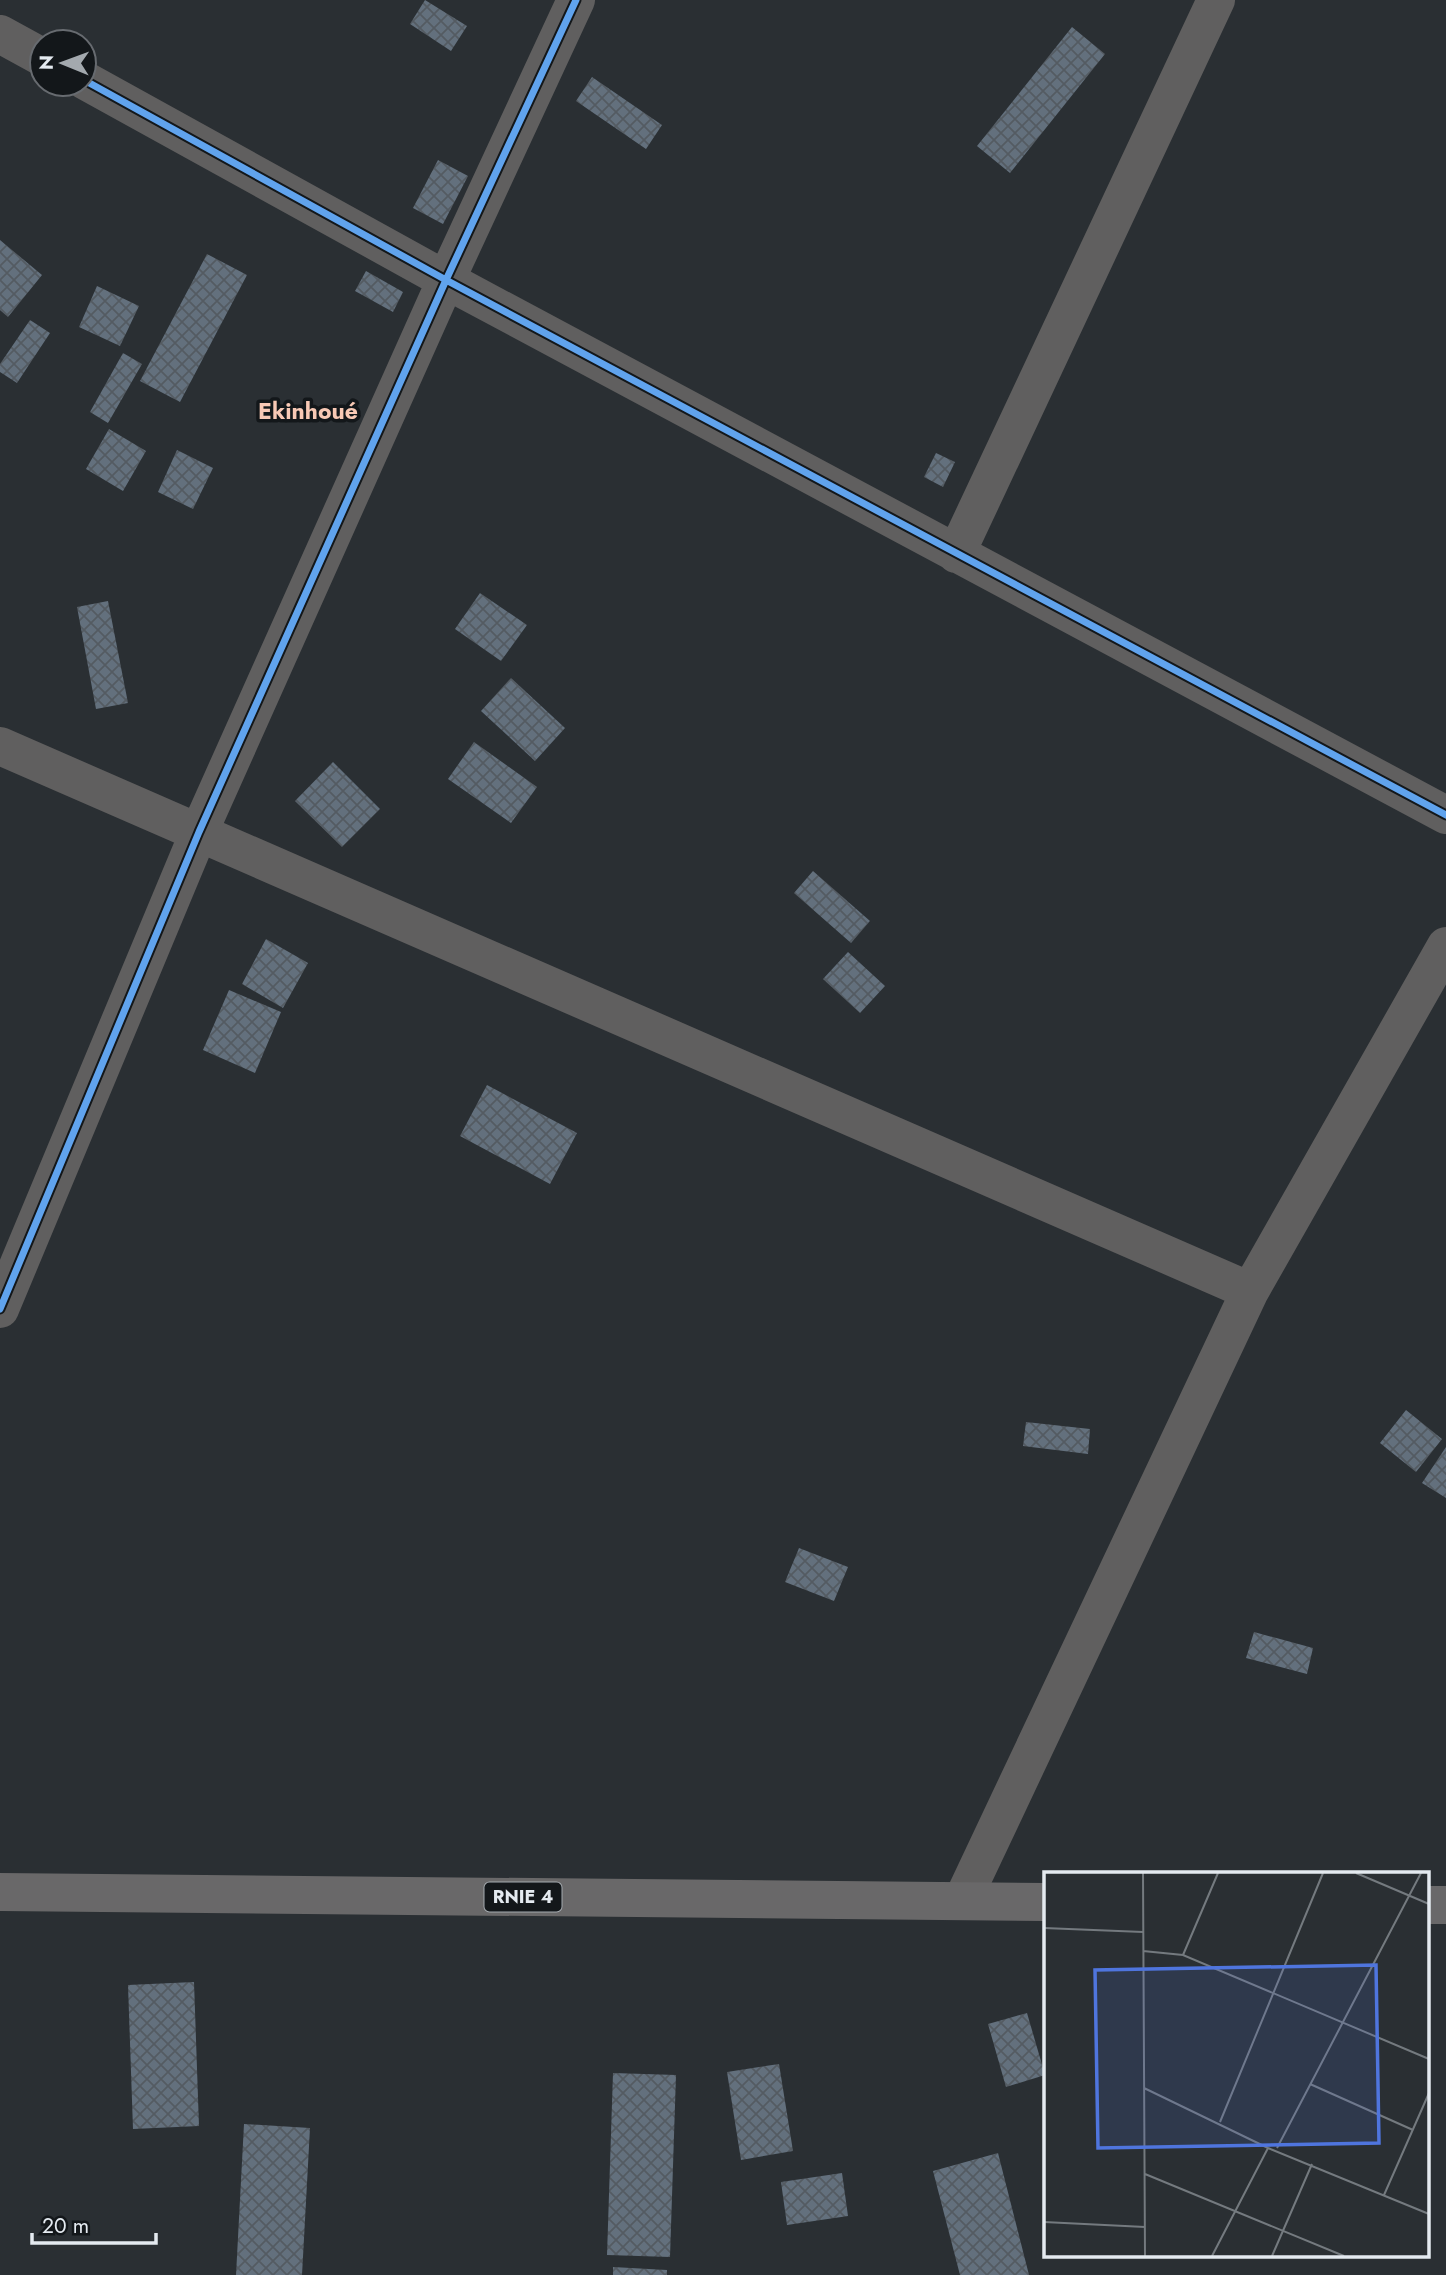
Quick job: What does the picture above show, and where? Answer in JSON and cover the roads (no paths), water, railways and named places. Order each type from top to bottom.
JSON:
[{"type":"main road","name":"RNIE 4","points":[[0,1892],[1044,1902]]},
{"type":"main road","points":[[1428,1905],[1446,1905]]},
{"type":"street","points":[[0,1309],[199,832],[446,280],[576,0]]},
{"type":"street","points":[[956,554],[1216,0]]},
{"type":"street","points":[[0,34],[28,49]]},
{"type":"street","points":[[98,88],[446,280],[1446,815]]},
{"type":"street","points":[[0,746],[1250,1291]]},
{"type":"street","points":[[962,1901],[1250,1291],[1446,946]]},
{"type":"district","name":"Ekinhoué","points":[[308,411]]}]
